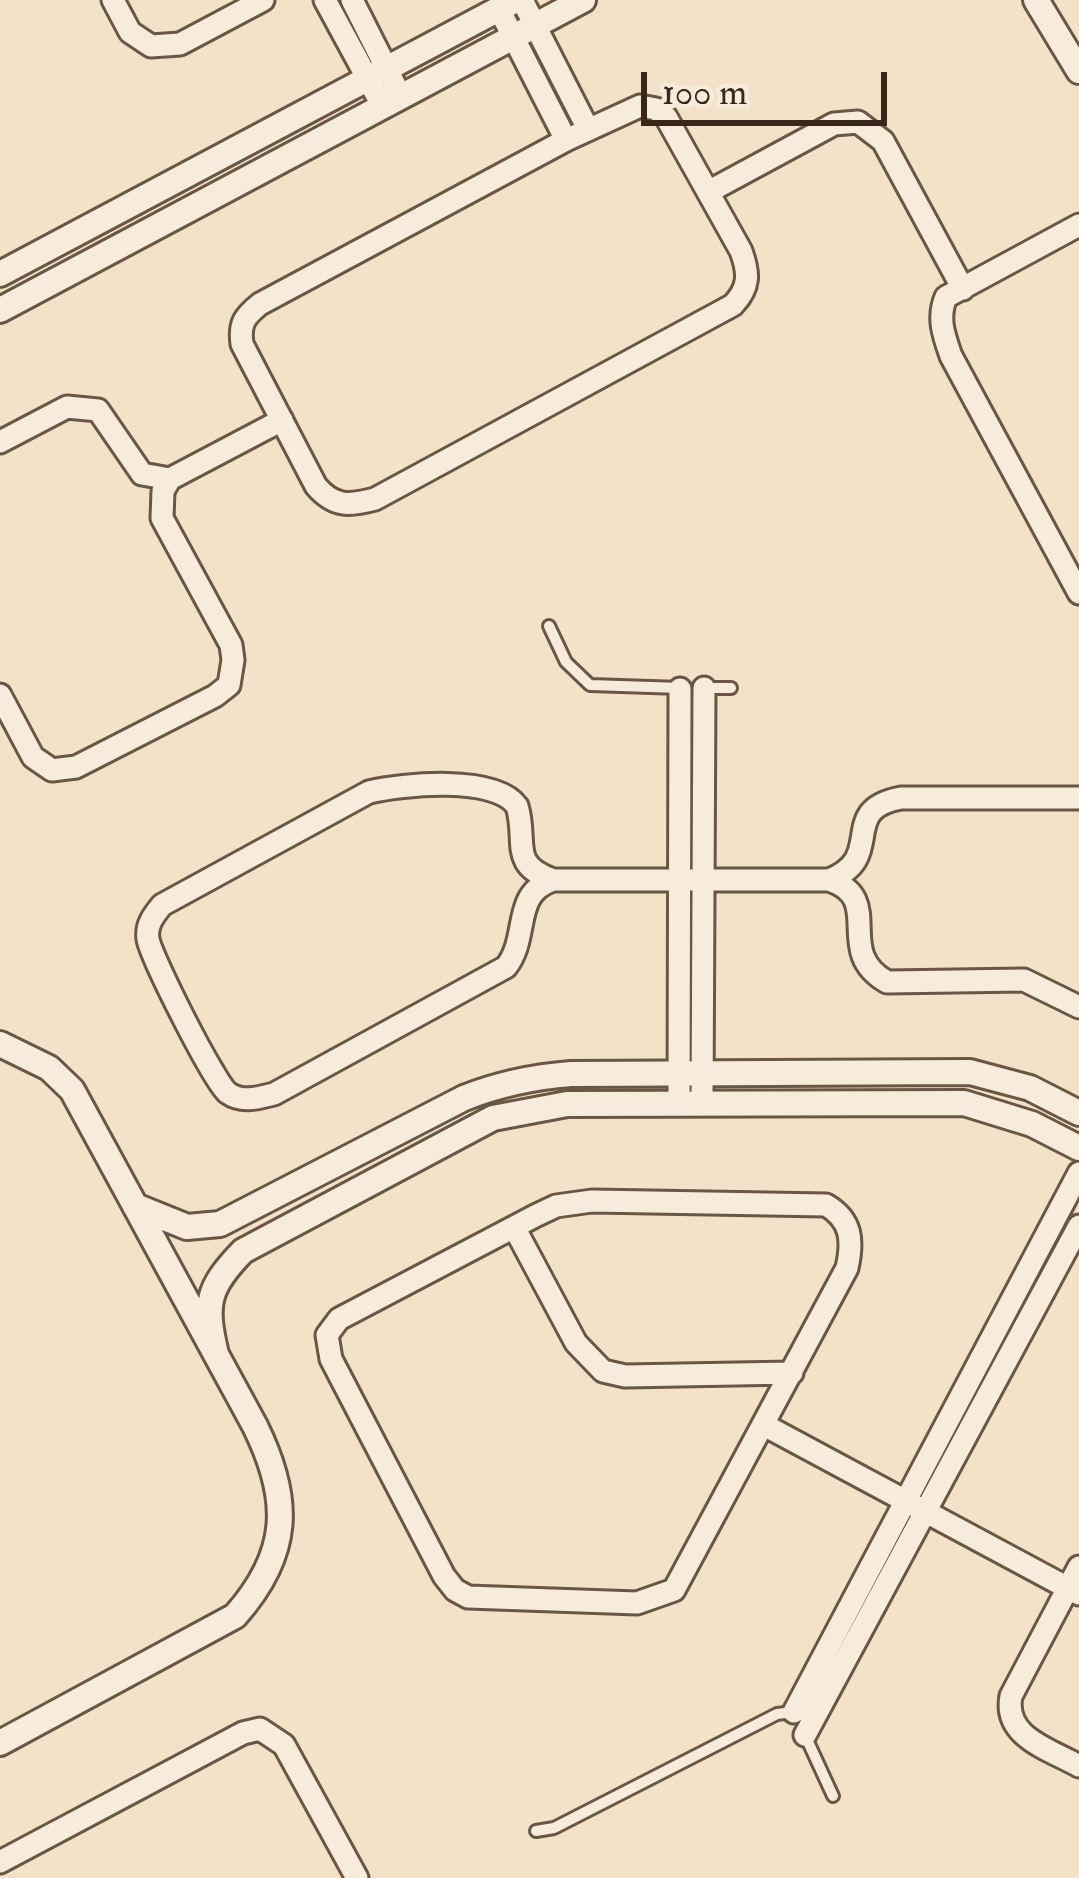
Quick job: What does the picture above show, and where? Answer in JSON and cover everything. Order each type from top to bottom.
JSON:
[{"type":"street","points":[[113,0],[130,32],[151,46],[180,44],[263,0]]},
{"type":"street","points":[[325,0],[392,102]]},
{"type":"street","points":[[352,0],[377,74]]},
{"type":"street","points":[[0,310],[583,0]]},
{"type":"street","points":[[1036,0],[1079,71]]},
{"type":"street","points":[[0,274],[512,3],[566,140]]},
{"type":"street","points":[[524,31],[588,129]]},
{"type":"street","points":[[640,106],[666,117],[748,272],[733,305],[376,499],[338,504],[316,486],[242,344],[244,316],[588,129],[640,106]]},
{"type":"street","points":[[708,192],[834,124],[858,122],[883,141],[963,289]]},
{"type":"street","points":[[1079,225],[946,297],[941,308],[944,336],[1079,592]]},
{"type":"street","points":[[0,442],[68,407],[98,410],[142,474],[170,479]]},
{"type":"street","points":[[0,695],[33,757],[52,770],[76,767],[229,685],[231,645],[161,518],[163,490],[170,479],[282,420]]},
{"type":"street","points":[[680,688],[679,880],[691,1073]]},
{"type":"street","points":[[691,1104],[703,880],[704,688]]},
{"type":"street","points":[[554,880],[536,874],[521,854],[521,818],[510,795],[479,787],[391,787],[344,804],[161,905],[147,933],[156,960],[220,1084],[243,1100],[257,1099],[506,967],[521,941],[524,903],[539,885],[554,880],[829,880],[853,869],[861,855],[869,812],[880,802],[1079,798]]},
{"type":"street","points":[[829,880],[853,892],[858,903],[860,956],[874,975],[887,982],[1024,980],[1079,1007]]},
{"type":"street","points":[[0,1044],[49,1067],[72,1090],[272,1461],[282,1502],[280,1535],[270,1568],[235,1616],[0,1743]]},
{"type":"street","points":[[135,1206],[187,1227],[220,1224],[415,1122],[497,1085],[571,1074],[970,1072],[1030,1088],[1079,1113]]},
{"type":"street","points":[[216,1354],[207,1316],[211,1295],[230,1265],[260,1241],[493,1118],[543,1106],[964,1103],[1032,1124],[1079,1148]]},
{"type":"street","points":[[805,1736],[1079,1173]]},
{"type":"street","points":[[592,1201],[826,1205],[848,1224],[848,1268],[791,1373],[684,1578],[667,1594],[638,1603],[487,1600],[455,1590],[331,1359],[327,1335],[339,1319],[556,1206],[592,1201]]},
{"type":"street","points":[[514,1226],[575,1343],[603,1371],[625,1376],[791,1373]]},
{"type":"street","points":[[794,1712],[1079,1226]]},
{"type":"street","points":[[764,1425],[1074,1591]]},
{"type":"street","points":[[1079,1567],[1074,1591],[1011,1696],[1009,1710],[1023,1736],[1079,1766]]},
{"type":"street","points":[[0,1862],[243,1733],[260,1730],[284,1745],[357,1878]]},
{"type":"lane","points":[[549,626],[566,662],[590,685],[731,688]]},
{"type":"lane","points":[[536,1831],[554,1828],[777,1714],[794,1712],[833,1796]]}]
